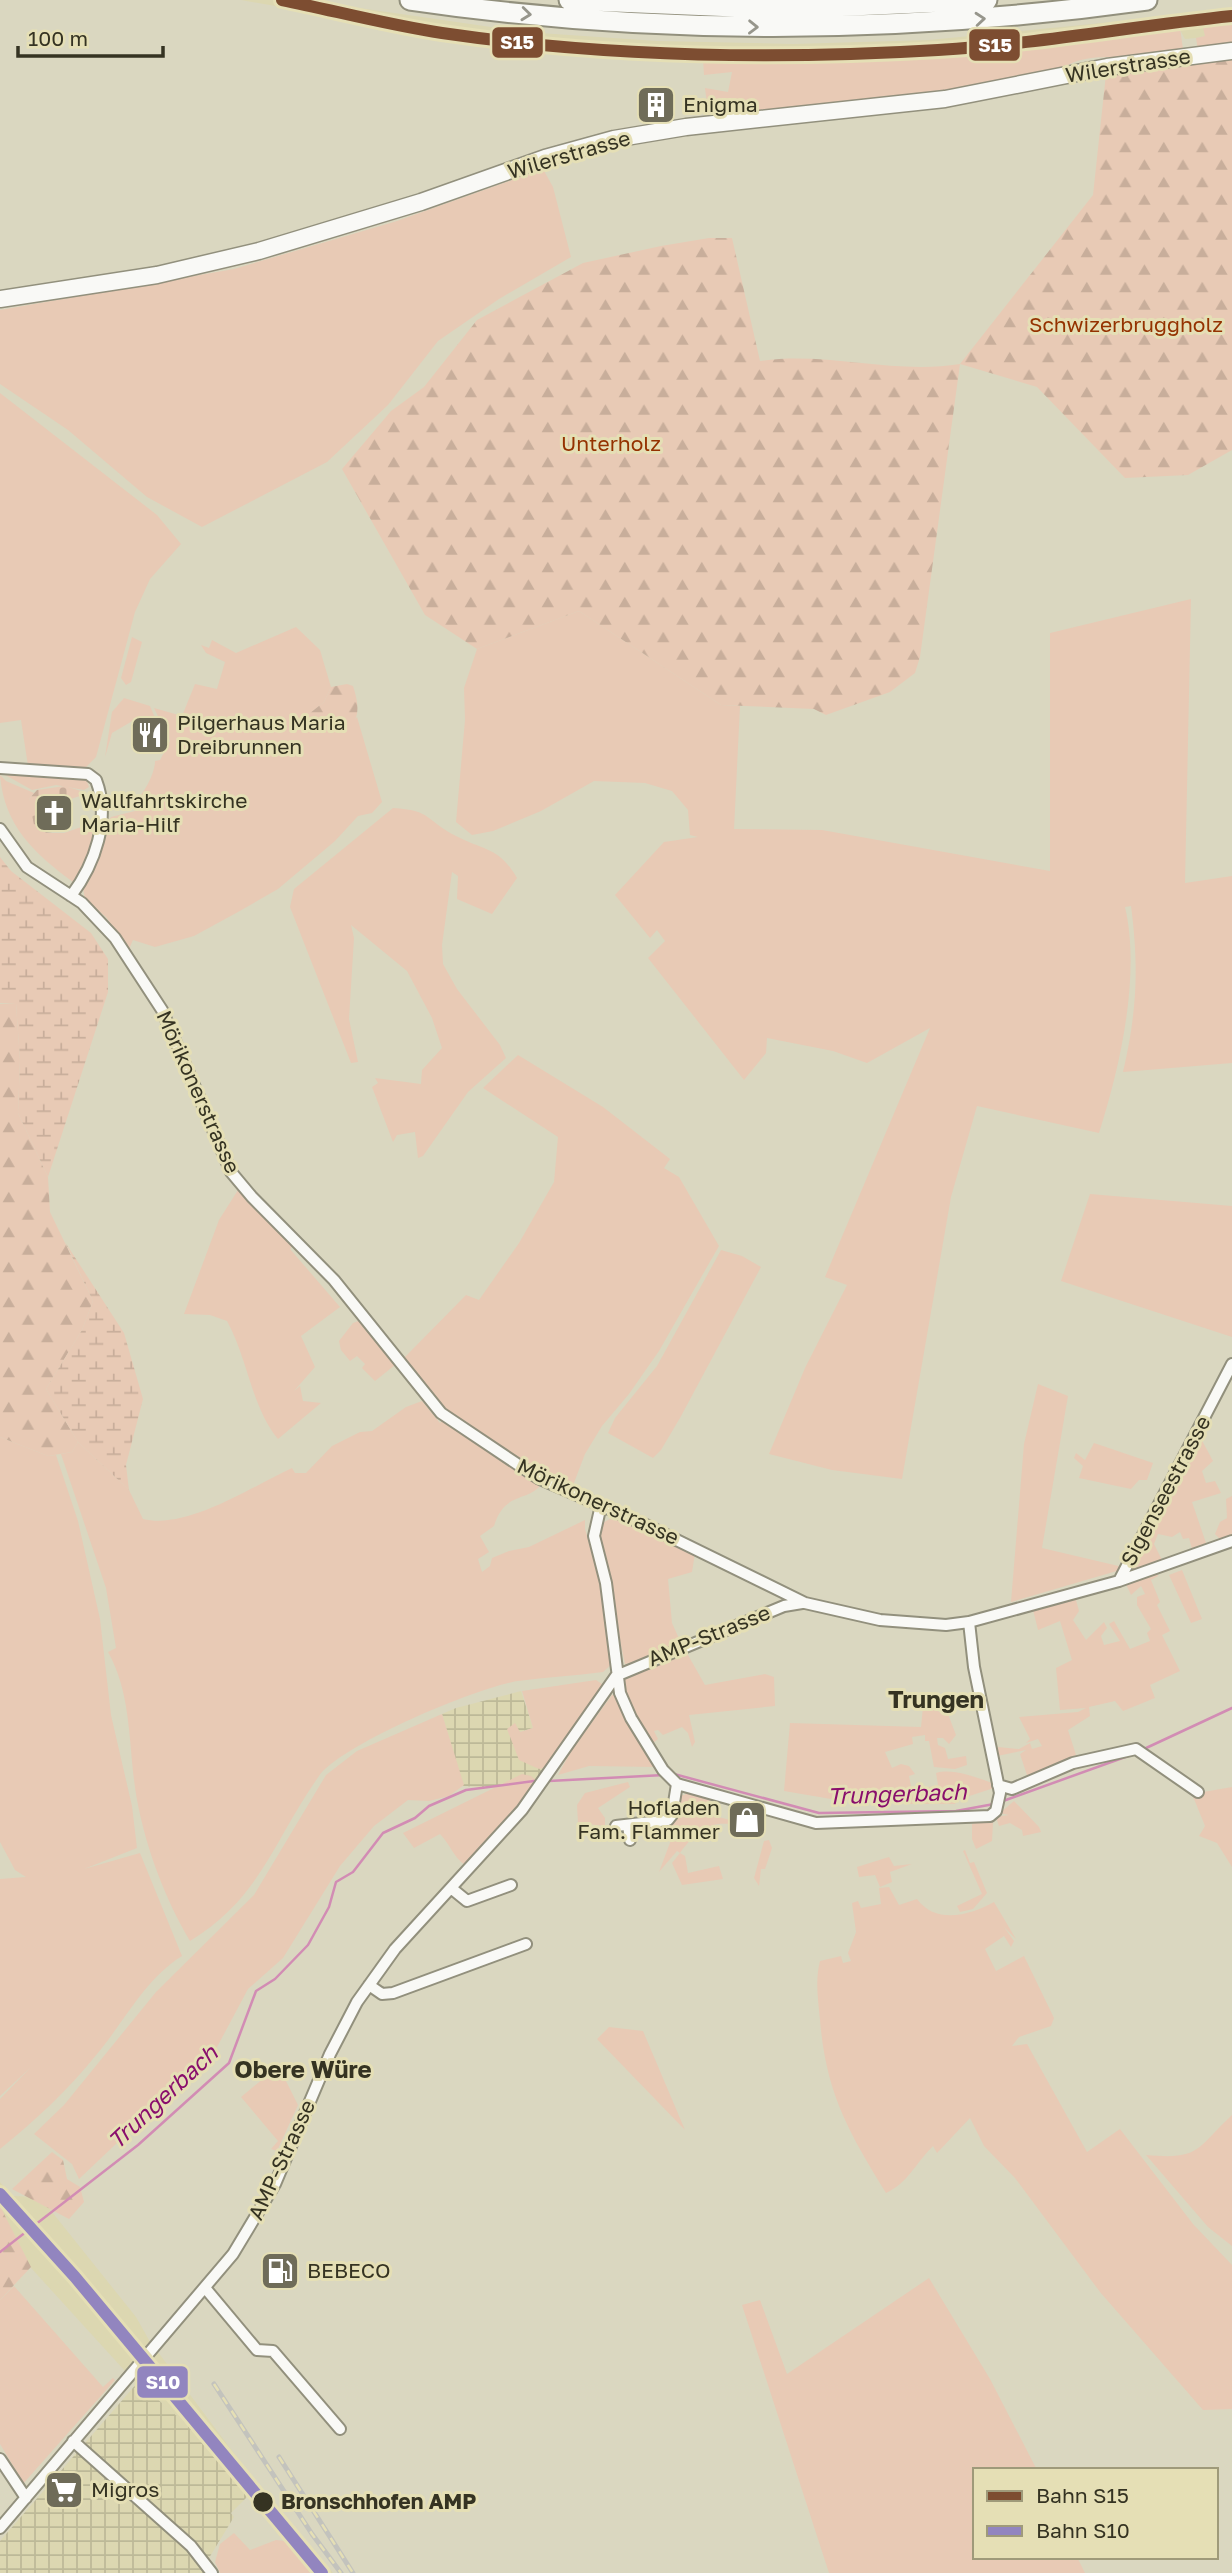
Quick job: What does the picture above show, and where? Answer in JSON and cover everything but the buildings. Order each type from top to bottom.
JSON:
[{"type":"highway","points":[[410,0],[561,18],[774,27],[952,21],[1147,0]]},
{"type":"highway","points":[[569,0],[796,9],[987,0]]},
{"type":"main road","name":"Wilerstrasse","points":[[0,299],[157,275],[237,257],[354,224],[545,158],[614,139],[686,127],[934,100],[1107,66],[1232,51]]},
{"type":"street","points":[[0,768],[88,774],[96,780],[103,813],[99,837],[91,863],[71,896]]},
{"type":"street","name":"Mörikonerstrasse","points":[[0,829],[27,867],[71,896],[115,938],[152,993],[187,1066],[218,1146],[238,1181],[334,1280],[428,1401],[453,1423],[538,1478],[601,1505],[805,1603],[880,1620],[946,1625],[969,1622],[1119,1581],[1232,1541]]},
{"type":"street","name":"Sigenseestrasse","points":[[1119,1581],[1232,1364]]},
{"type":"street","name":"AMP-Strasse","points":[[0,2528],[206,2289],[233,2254],[266,2201],[330,2054],[369,1985],[395,1949],[522,1810],[616,1676],[618,1663],[606,1583],[594,1536],[601,1505]]},
{"type":"street","name":"AMP-Strasse","points":[[616,1676],[784,1605],[805,1603]]},
{"type":"street","points":[[616,1676],[631,1718],[663,1770],[674,1782],[823,1823],[978,1818],[996,1811],[999,1789],[974,1667],[969,1622]]},
{"type":"street","points":[[999,1789],[1012,1789],[1073,1763],[1136,1749],[1150,1756],[1168,1774],[1198,1792]]},
{"type":"street","points":[[629,1840],[622,1826],[670,1819],[674,1782]]},
{"type":"street","points":[[450,1888],[467,1901],[511,1885]]},
{"type":"street","points":[[369,1985],[382,1994],[393,1993],[526,1944]]},
{"type":"street","points":[[206,2289],[257,2350],[273,2351],[340,2429]]},
{"type":"street","points":[[73,2441],[191,2546],[212,2573]]},
{"type":"street","points":[[0,2459],[26,2498]]},
{"type":"shaded area","points":[[241,0],[304,0],[525,32],[657,41],[793,44],[929,40],[1232,10],[1232,21],[1203,24],[1205,36],[1185,39],[1179,28],[1060,46],[940,56],[767,63],[491,44]]},
{"type":"shaded area","points":[[521,1691],[533,1728],[519,1732],[508,1726],[547,1767],[538,1782],[496,1788],[463,1786],[442,1714]]},
{"type":"shaded area","points":[[0,2182],[12,2196],[40,2197],[136,2317],[149,2340],[266,2496],[333,2573],[313,2573],[196,2433],[124,2370],[12,2247],[0,2208]]},
{"type":"shaded area","points":[[138,2382],[196,2433],[248,2496],[231,2513],[234,2517],[209,2558],[215,2573],[0,2573],[0,2541]]},
{"type":"green space","points":[[1232,21],[1232,46],[1198,50],[1196,38],[1205,36],[1202,24]]},
{"type":"green space","points":[[1180,28],[1183,49],[1137,56],[1088,58],[1072,63],[1059,72],[940,94],[709,120],[705,88],[728,92],[732,72],[704,75],[703,59],[763,62],[882,60],[1002,51]]},
{"type":"green space","name":"Schwizerbruggholz","points":[[1232,59],[1232,450],[1188,475],[1125,478],[1037,387],[960,364],[1093,195],[1106,74]]},
{"type":"green space","points":[[543,169],[553,187],[571,257],[499,299],[438,341],[388,405],[327,462],[202,527],[147,497],[68,430],[0,384],[0,310],[234,269],[397,221]]},
{"type":"green space","name":"Unterholz","points":[[709,238],[732,238],[760,361],[810,359],[910,367],[960,364],[920,657],[915,673],[890,692],[826,715],[814,709],[721,705],[579,611],[477,649],[425,615],[342,469],[391,411],[424,387],[477,320],[583,263],[661,246]]},
{"type":"green space","points":[[0,393],[157,515],[181,544],[150,579],[135,612],[96,757],[85,768],[28,766],[21,720],[0,723]]},
{"type":"green space","points":[[1191,599],[1185,883],[1232,876],[1232,1063],[1123,1072],[1134,1009],[1136,970],[1131,906],[1125,907],[1131,962],[1126,1021],[1099,1133],[977,1106],[951,1197],[902,1479],[832,1470],[769,1454],[805,1368],[847,1285],[825,1277],[930,1028],[867,1063],[833,1051],[767,1038],[766,1053],[744,1080],[648,958],[665,941],[657,930],[650,938],[615,895],[664,842],[698,837],[690,835],[688,810],[672,791],[645,783],[594,781],[541,811],[493,831],[472,835],[456,822],[465,720],[464,688],[477,649],[579,611],[721,705],[740,706],[734,829],[822,830],[1050,871],[1050,633]]},
{"type":"green space","points":[[296,627],[320,650],[331,687],[324,702],[296,725],[348,727],[357,717],[382,802],[372,813],[358,816],[335,841],[278,889],[194,936],[155,947],[133,940],[129,949],[106,917],[85,899],[83,888],[103,828],[111,817],[139,810],[129,806],[146,786],[153,773],[155,761],[160,760],[170,741],[154,708],[182,716],[195,684],[217,689],[225,662],[206,653],[201,645],[209,648],[212,640],[236,653]]},
{"type":"green space","points":[[132,637],[142,642],[131,682],[126,685],[121,678]]},
{"type":"green space","points":[[347,684],[353,686],[357,702],[357,715],[353,723],[336,731],[299,730],[295,725],[324,702],[331,687]]},
{"type":"green space","points":[[124,698],[150,706],[156,720],[148,722],[141,716],[112,733],[105,757],[112,712]]},
{"type":"green space","points":[[0,772],[72,776],[86,779],[89,787],[84,790],[56,785],[32,790]]},
{"type":"green space","points":[[0,775],[6,781],[34,793],[29,799],[44,833],[64,833],[93,823],[88,855],[73,882],[34,849],[15,824],[3,793]]},
{"type":"green space","points":[[65,786],[81,791],[83,795],[40,809],[49,828],[59,825],[61,831],[44,833],[34,825],[29,799],[37,790]]},
{"type":"green space","points":[[393,808],[422,814],[446,831],[491,851],[504,860],[517,878],[492,914],[457,899],[458,876],[452,872],[442,945],[443,964],[457,989],[500,1045],[506,1058],[468,1092],[423,1156],[418,1158],[415,1132],[397,1135],[393,1142],[372,1087],[378,1083],[375,1078],[421,1084],[422,1070],[442,1048],[432,1018],[407,971],[351,925],[354,938],[349,1019],[358,1062],[351,1063],[290,907],[294,889]]},
{"type":"green space","points":[[0,857],[11,871],[91,933],[108,959],[108,992],[48,1177],[18,1113],[20,1060],[16,1003],[0,1003]]},
{"type":"green space","points":[[16,1003],[20,1060],[18,1113],[48,1177],[50,1212],[93,1301],[82,1330],[46,1389],[78,1442],[72,1452],[48,1456],[0,1437],[0,1004]]},
{"type":"green space","points":[[518,1055],[603,1107],[670,1159],[664,1168],[679,1177],[719,1246],[659,1351],[629,1394],[602,1426],[585,1454],[572,1488],[517,1461],[462,1425],[428,1395],[402,1360],[466,1295],[479,1300],[519,1243],[554,1182],[558,1137],[483,1088]]},
{"type":"green space","points":[[238,1190],[294,1243],[290,1249],[340,1307],[301,1336],[315,1367],[294,1391],[300,1386],[303,1401],[321,1403],[278,1439],[262,1412],[227,1321],[210,1315],[184,1314],[219,1220]]},
{"type":"green space","points":[[1090,1194],[1232,1206],[1232,1337],[1061,1281]]},
{"type":"green space","points":[[65,1242],[124,1333],[143,1399],[126,1465],[129,1490],[78,1442],[46,1389],[82,1330],[93,1301]]},
{"type":"green space","points":[[721,1250],[742,1256],[761,1267],[680,1418],[661,1450],[653,1458],[608,1433],[615,1418],[657,1366]]},
{"type":"green space","points":[[361,1320],[395,1365],[375,1381],[362,1368],[365,1364],[357,1356],[350,1361],[341,1350],[339,1341],[353,1323]]},
{"type":"green space","points":[[1038,1384],[1068,1396],[1042,1548],[1127,1568],[1011,1602],[1024,1444]]},
{"type":"green space","points":[[422,1401],[440,1423],[443,1419],[542,1483],[531,1493],[504,1507],[494,1526],[480,1536],[489,1552],[478,1559],[482,1572],[490,1566],[492,1558],[529,1547],[585,1520],[585,1529],[603,1590],[612,1664],[603,1672],[499,1685],[444,1705],[354,1748],[319,1776],[264,1866],[234,1906],[190,1941],[165,1891],[146,1836],[134,1781],[126,1705],[116,1669],[108,1652],[116,1648],[106,1588],[61,1454],[72,1452],[78,1442],[129,1490],[143,1519],[160,1521],[199,1513],[219,1505],[292,1468],[295,1473],[306,1473],[332,1446],[360,1432],[372,1431],[406,1407]]},
{"type":"green space","points":[[1198,1433],[1213,1461],[1202,1471],[1206,1483],[1215,1481],[1221,1493],[1192,1502],[1206,1543],[1192,1549],[1189,1538],[1183,1539],[1180,1532],[1172,1537],[1158,1534],[1154,1544],[1162,1560],[1129,1571]]},
{"type":"green space","points":[[0,1437],[48,1456],[56,1455],[78,1521],[100,1619],[111,1715],[132,1806],[137,1848],[84,1869],[140,1853],[182,1956],[146,1989],[75,2080],[39,2116],[0,2149],[0,2099],[31,2067],[0,2096],[0,1879],[26,1877],[15,1870],[0,1842]]},
{"type":"green space","points":[[1094,1443],[1153,1463],[1147,1480],[1139,1480],[1131,1489],[1079,1478],[1083,1466],[1074,1458],[1076,1453],[1085,1460]]},
{"type":"green space","points":[[1232,1496],[1232,1534],[1220,1539],[1215,1534],[1220,1522],[1227,1518],[1226,1499]]},
{"type":"green space","points":[[613,1517],[695,1553],[692,1572],[668,1579],[672,1623],[681,1643],[644,1660],[625,1664],[596,1527]]},
{"type":"green space","points":[[1182,1570],[1202,1619],[1191,1623],[1169,1575]]},
{"type":"green space","points":[[1156,1571],[1158,1576],[1151,1580],[1160,1602],[1157,1605],[1170,1631],[1162,1635],[1180,1671],[1150,1685],[1155,1698],[1123,1711],[1115,1701],[1089,1707],[1090,1716],[1068,1730],[1076,1755],[1028,1778],[1020,1754],[1026,1750],[997,1756],[998,1747],[1019,1749],[1030,1743],[1032,1749],[1042,1746],[1038,1739],[1026,1743],[1030,1739],[1019,1717],[1078,1712],[1086,1708],[1060,1710],[1056,1668],[1072,1660],[1060,1621],[1038,1630],[1033,1610],[1076,1600],[1079,1611],[1073,1620],[1086,1640],[1104,1622],[1107,1628],[1101,1636],[1104,1645],[1120,1641],[1109,1624],[1114,1621],[1130,1649],[1150,1641],[1147,1633],[1151,1629],[1137,1605],[1137,1597],[1145,1594],[1141,1586],[1131,1595],[1125,1582]]},
{"type":"green space","points":[[684,1648],[705,1685],[765,1674],[774,1677],[775,1706],[689,1715],[695,1742],[692,1747],[688,1733],[682,1727],[663,1735],[658,1730],[654,1731],[658,1739],[653,1743],[636,1717],[622,1682],[628,1672]]},
{"type":"green space","points":[[596,1680],[602,1684],[601,1688],[547,1767],[539,1769],[519,1760],[507,1729],[515,1723],[520,1732],[533,1728],[522,1691]]},
{"type":"green space","points":[[612,1695],[616,1695],[657,1767],[589,1766],[558,1775],[571,1751]]},
{"type":"green space","points":[[923,1707],[948,1714],[956,1735],[949,1744],[943,1738],[937,1738],[938,1745],[945,1748],[948,1759],[966,1756],[967,1765],[955,1769],[934,1767],[929,1741],[925,1741],[925,1735],[912,1737],[913,1744],[885,1752],[892,1768],[901,1764],[909,1766],[915,1774],[909,1776],[912,1791],[938,1785],[936,1773],[942,1772],[971,1776],[992,1783],[994,1788],[957,1800],[955,1804],[908,1804],[902,1795],[837,1800],[784,1791],[790,1723],[921,1727]]},
{"type":"green space","points":[[442,1714],[464,1785],[449,1796],[429,1801],[408,1800],[374,1826],[340,1866],[283,1958],[248,1989],[216,2049],[79,2179],[72,2164],[34,2134],[64,2105],[156,1992],[254,1895],[326,1775],[357,1751]]},
{"type":"green space","points":[[522,1774],[531,1776],[538,1782],[465,1865],[440,1834],[414,1848],[403,1833]]},
{"type":"green space","points":[[628,1782],[630,1787],[598,1808],[605,1818],[605,1826],[578,1823],[577,1805],[585,1793]]},
{"type":"green space","points":[[1232,1787],[1232,1867],[1217,1843],[1199,1836],[1205,1826],[1192,1794]]},
{"type":"green space","points":[[686,1790],[711,1799],[707,1814],[730,1820],[735,1806],[742,1810],[736,1825],[718,1824],[704,1829],[680,1853],[677,1851],[659,1872],[671,1840],[633,1830],[634,1827],[665,1825],[677,1795],[685,1795]]},
{"type":"green space","points":[[1014,1801],[1041,1832],[1023,1836],[1022,1830],[1010,1823],[999,1826],[996,1817],[1009,1815],[1000,1813]]},
{"type":"green space","points":[[989,1819],[993,1823],[992,1841],[976,1849],[972,1839],[972,1824]]},
{"type":"green space","points":[[769,1840],[772,1848],[765,1869],[761,1869],[759,1886],[754,1878],[764,1841]]},
{"type":"green space","points":[[965,1850],[970,1863],[974,1862],[987,1893],[973,1909],[960,1912],[957,1906],[982,1894],[963,1851]]},
{"type":"green space","points":[[680,1853],[685,1856],[688,1873],[719,1866],[723,1879],[682,1885],[672,1863]]},
{"type":"green space","points":[[889,1857],[894,1866],[912,1864],[890,1872],[892,1882],[880,1887],[875,1875],[859,1877],[857,1867]]},
{"type":"green space","points":[[889,1887],[899,1905],[917,1899],[934,1913],[944,1915],[965,1913],[994,1902],[1016,1939],[1004,1927],[1014,1941],[1011,1947],[1004,1936],[985,1949],[996,1971],[1024,1956],[1054,2018],[1051,2026],[1019,2037],[1012,2046],[1027,2044],[1087,2152],[1120,2129],[1193,2224],[1232,2265],[1232,2409],[1203,2410],[1100,2292],[1015,2178],[984,2146],[970,2118],[937,2153],[933,2146],[906,2178],[886,2193],[860,2150],[834,2090],[823,2046],[817,1983],[820,1961],[841,1956],[843,1963],[851,1961],[848,1953],[856,1932],[852,1903],[858,1901],[861,1908],[881,1904],[879,1888]]},
{"type":"green space","points":[[609,2027],[643,2031],[685,2130],[597,2039]]},
{"type":"green space","points":[[280,2069],[298,2105],[277,2151],[271,2149],[278,2141],[241,2097],[270,2073]]},
{"type":"green space","points":[[1232,2115],[1232,2246],[1208,2227],[1146,2155],[1177,2156],[1196,2150]]},
{"type":"green space","points":[[52,2152],[63,2160],[67,2179],[80,2187],[84,2202],[69,2219],[12,2189]]},
{"type":"green space","points":[[0,2206],[31,2267],[0,2300]]},
{"type":"green space","points":[[929,2278],[990,2379],[1036,2468],[973,2468],[973,2559],[1078,2559],[1085,2573],[829,2573],[742,2305],[760,2300],[787,2374]]},
{"type":"green space","points":[[14,2286],[103,2387],[113,2378],[115,2380],[22,2485],[15,2478],[18,2474],[0,2444],[0,2300]]},
{"type":"green space","points":[[234,2533],[250,2550],[276,2540],[285,2541],[313,2573],[220,2573],[215,2562],[220,2544]]},
{"type":"waterway","name":"Trungerbach","points":[[1144,1749],[1232,1708]]},
{"type":"waterway","name":"Trungerbach","points":[[1003,1801],[1128,1756]]},
{"type":"waterway","name":"Trungerbach","points":[[674,1774],[819,1813],[956,1811],[994,1804]]},
{"type":"waterway","name":"Trungerbach","points":[[549,1781],[664,1775]]},
{"type":"waterway","name":"Trungerbach","points":[[0,2252],[138,2145],[229,2063],[256,1991],[275,1979],[308,1945],[329,1907],[336,1882],[353,1872],[383,1833],[415,1818],[429,1806],[466,1790],[534,1781]]},
{"type":"railway","points":[[214,2384],[312,2534],[341,2573]]},
{"type":"railway","points":[[279,2457],[353,2573]]},
{"type":"rail line","name":"S15","points":[[282,0],[422,30],[504,41],[628,52],[690,54],[814,55],[938,50],[1232,16]]},
{"type":"rail line","name":"S10","points":[[0,2194],[75,2277],[322,2573]]},
{"type":"place","name":"Enigma","points":[[656,105]]},
{"type":"place","name":"Pilgerhaus Maria Dreibrunnen","points":[[150,735]]},
{"type":"place","name":"Wallfahrtskirche Maria-Hilf","points":[[54,813]]},
{"type":"place","name":"Hofladen Fam. Flammer","points":[[747,1820]]},
{"type":"place","name":"BEBECO","points":[[280,2271]]},
{"type":"place","name":"Migros","points":[[64,2490]]},
{"type":"place","name":"Bronschhofen AMP","points":[[263,2502]]},
{"type":"district","name":"Trungen","points":[[936,1700]]},
{"type":"district","name":"Obere Würe","points":[[303,2070]]}]
